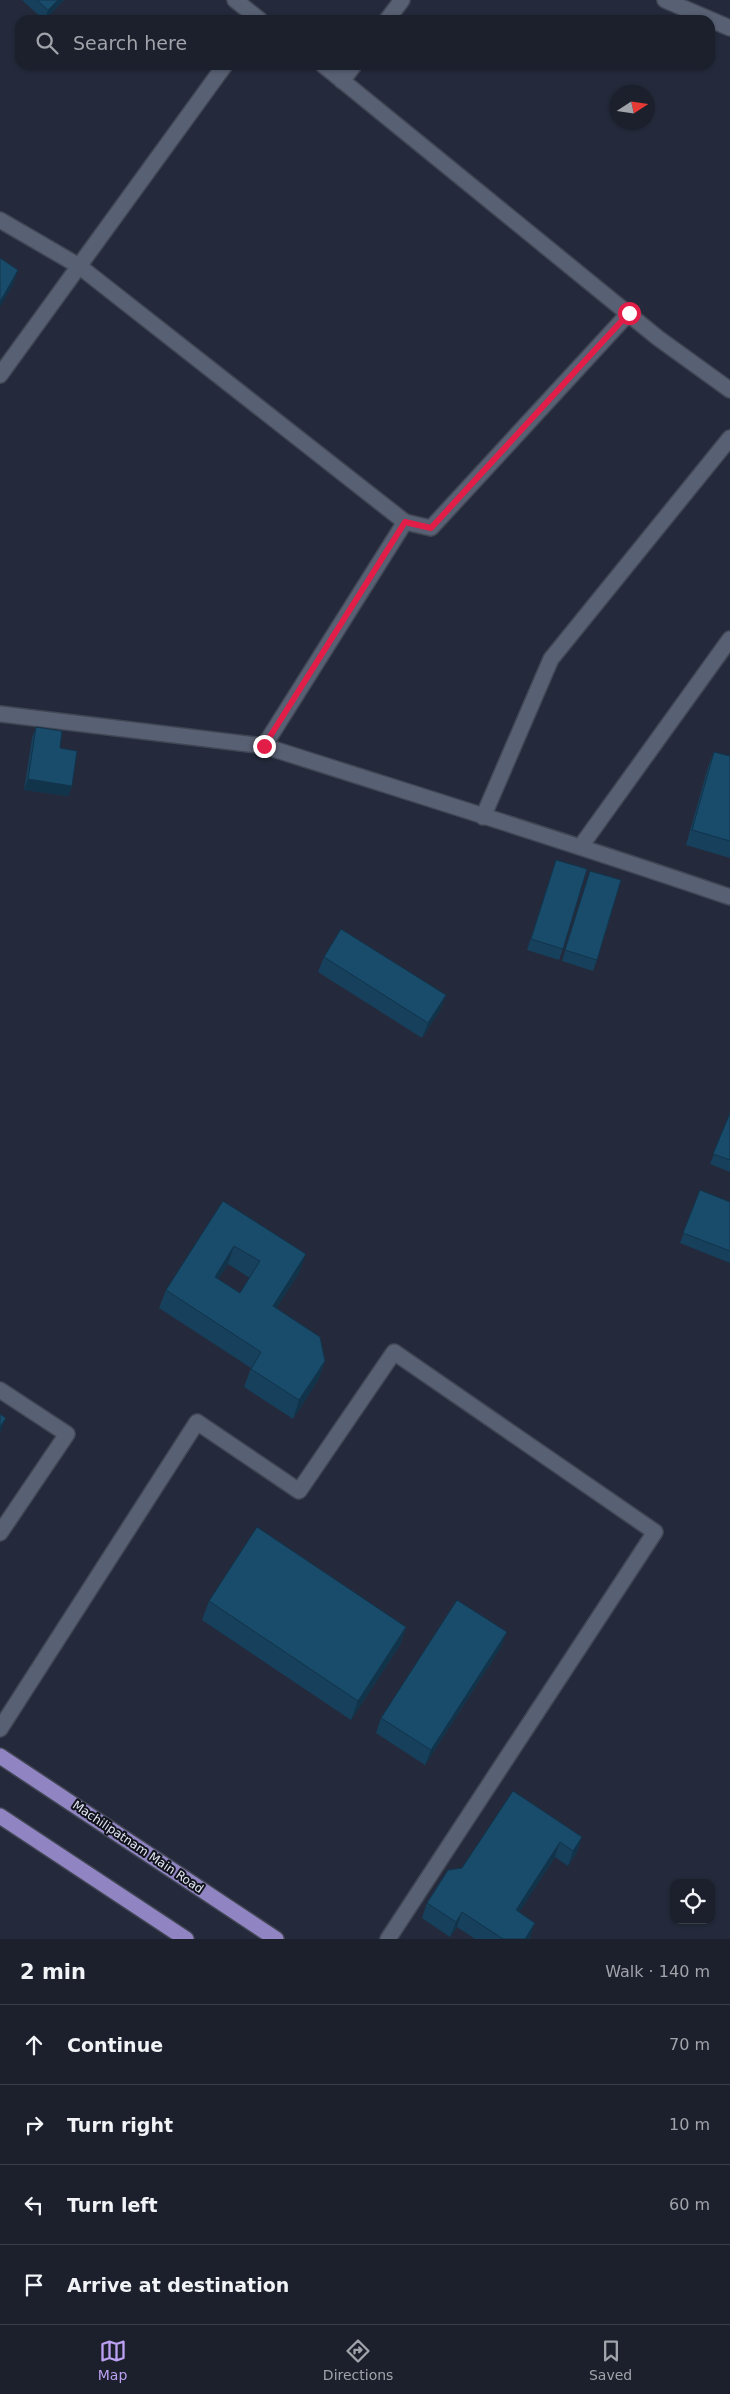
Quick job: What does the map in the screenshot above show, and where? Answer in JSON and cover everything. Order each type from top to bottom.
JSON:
[{"type":"main road","name":"Machilipatnam Main Road","points":[[0,1756],[276,1939]]},
{"type":"main road","points":[[0,1816],[186,1939]]},
{"type":"street","points":[[235,0],[252,15]]},
{"type":"street","points":[[391,15],[402,0]]},
{"type":"street","points":[[665,0],[700,15]]},
{"type":"street","points":[[715,22],[730,28]]},
{"type":"street","points":[[0,375],[221,70]]},
{"type":"street","points":[[329,70],[658,338],[730,390]]},
{"type":"street","points":[[342,81],[350,70]]},
{"type":"street","points":[[0,220],[79,266],[405,522],[431,528],[629,313]]},
{"type":"street","points":[[483,817],[551,659],[730,438]]},
{"type":"street","points":[[264,746],[405,522]]},
{"type":"street","points":[[581,846],[730,639]]},
{"type":"street","points":[[0,714],[264,746],[483,817],[581,846],[730,897]]},
{"type":"street","points":[[0,1729],[197,1422],[299,1491],[394,1352],[655,1532],[388,1939]]},
{"type":"street","points":[[0,1390],[68,1434],[0,1533]]},
{"type":"building","points":[[37,0],[58,0],[48,10]]},
{"type":"building","points":[[0,258],[18,270],[0,302]]},
{"type":"building","points":[[36,727],[62,731],[60,748],[77,751],[72,786],[28,779]]},
{"type":"building","points":[[714,752],[730,756],[730,841],[692,830]]},
{"type":"building","points":[[556,860],[587,869],[563,949],[531,939]]},
{"type":"building","points":[[590,871],[621,880],[597,960],[565,950]]},
{"type":"building","points":[[341,929],[446,995],[428,1023],[324,957]]},
{"type":"building","points":[[730,1113],[730,1160],[713,1154]]},
{"type":"building","points":[[700,1190],[730,1202],[730,1251],[683,1233]]},
{"type":"building","points":[[223,1201],[306,1254],[273,1306],[320,1337],[325,1361],[299,1400],[251,1369],[261,1352],[166,1290]],"holes":[[[234,1246],[260,1261],[240,1293],[215,1277]]]},
{"type":"building","points":[[0,1414],[6,1418],[0,1427]]},
{"type":"building","points":[[257,1527],[406,1627],[358,1701],[209,1601]]},
{"type":"building","points":[[457,1600],[507,1632],[431,1750],[381,1718]]},
{"type":"building","points":[[513,1791],[582,1837],[573,1851],[560,1842],[516,1910],[535,1923],[525,1939],[503,1939],[462,1912],[456,1922],[427,1903],[448,1870],[462,1868]]},
{"type":"route","points":[[264,746],[405,522],[431,528],[629,313]]}]
